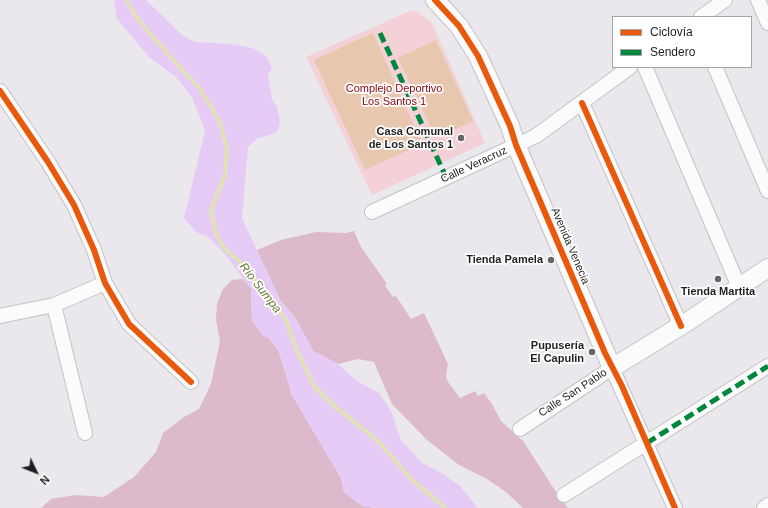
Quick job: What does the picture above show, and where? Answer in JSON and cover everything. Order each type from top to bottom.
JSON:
[{"type":"street","name":"Avenida Venecia","points":[[435,0],[459,26],[478,56],[510,126],[516,145],[612,368],[675,508]]},
{"type":"street","points":[[702,16],[725,0]]},
{"type":"street","points":[[758,0],[768,23]]},
{"type":"street","name":"Calle Veracruz","points":[[372,212],[536,136],[629,68]]},
{"type":"street","points":[[645,68],[739,287]]},
{"type":"street","points":[[714,68],[768,191]]},
{"type":"street","points":[[0,91],[48,162],[74,205],[94,250],[105,283],[129,324],[192,382]]},
{"type":"street","points":[[582,103],[681,326]]},
{"type":"street","name":"Calle San Pablo","points":[[520,429],[612,368],[681,326],[768,268]]},
{"type":"street","points":[[0,316],[54,305],[105,283]]},
{"type":"street","points":[[54,305],[85,433]]},
{"type":"street","points":[[564,495],[768,366]]},
{"type":"street","points":[[764,508],[768,505]]},
{"type":"shaded area","points":[[354,231],[361,247],[387,284],[385,286],[393,297],[396,296],[411,319],[424,313],[448,364],[446,376],[448,382],[460,398],[475,391],[478,396],[484,393],[501,421],[523,441],[568,508],[523,508],[506,492],[487,479],[459,465],[427,440],[392,404],[374,362],[358,359],[338,364],[313,351],[296,319],[280,300],[257,250],[281,240],[316,232],[346,233]]},
{"type":"shaded area","points":[[243,279],[251,288],[252,320],[262,335],[269,338],[279,352],[292,395],[341,478],[344,492],[363,506],[376,508],[41,508],[51,499],[76,495],[104,497],[134,477],[156,452],[163,433],[184,417],[199,409],[211,384],[220,341],[216,320],[217,304],[223,289],[232,280]]},
{"type":"sand","points":[[114,0],[146,0],[183,36],[196,42],[231,44],[253,48],[267,57],[272,68],[268,76],[272,99],[277,107],[280,121],[278,131],[258,138],[248,147],[242,218],[280,300],[296,319],[313,351],[338,364],[357,381],[379,393],[391,411],[401,440],[422,463],[440,472],[460,486],[478,508],[376,508],[363,506],[344,493],[341,478],[292,395],[279,352],[269,338],[262,335],[252,320],[251,288],[225,254],[208,237],[196,232],[184,218],[205,131],[192,97],[176,77],[149,57],[117,19]]},
{"type":"green space","name":"Complejo Deportivo Los Santos 1","points":[[410,11],[416,11],[432,23],[485,143],[372,195],[306,57]]},
{"type":"green space","points":[[373,33],[422,144],[365,170],[314,60]]},
{"type":"green space","points":[[436,40],[473,121],[436,138],[398,58]]},
{"type":"waterway","name":"Río Sumpa","points":[[126,0],[137,18],[199,88],[219,120],[227,148],[225,175],[211,210],[216,234],[224,248],[244,265],[286,320],[297,351],[314,386],[333,405],[378,441],[413,481],[446,508]]},
{"type":"marked path","points":[[380,33],[446,177]]},
{"type":"marked path","points":[[647,443],[768,366]]},
{"type":"cycle path","points":[[435,0],[459,26],[478,56],[510,126],[516,145],[605,353],[622,386],[675,508]]},
{"type":"cycle path","points":[[0,91],[48,162],[74,205],[94,250],[105,283],[129,324],[191,382]]},
{"type":"cycle path","points":[[582,103],[681,326]]},
{"type":"place","name":"Casa Comunal de Los Santos 1","points":[[461,138]]},
{"type":"place","name":"Tienda Pamela","points":[[551,260]]},
{"type":"place","name":"Tienda Martita","points":[[718,279]]},
{"type":"place","name":"Pupusería El Capulin","points":[[592,352]]}]
